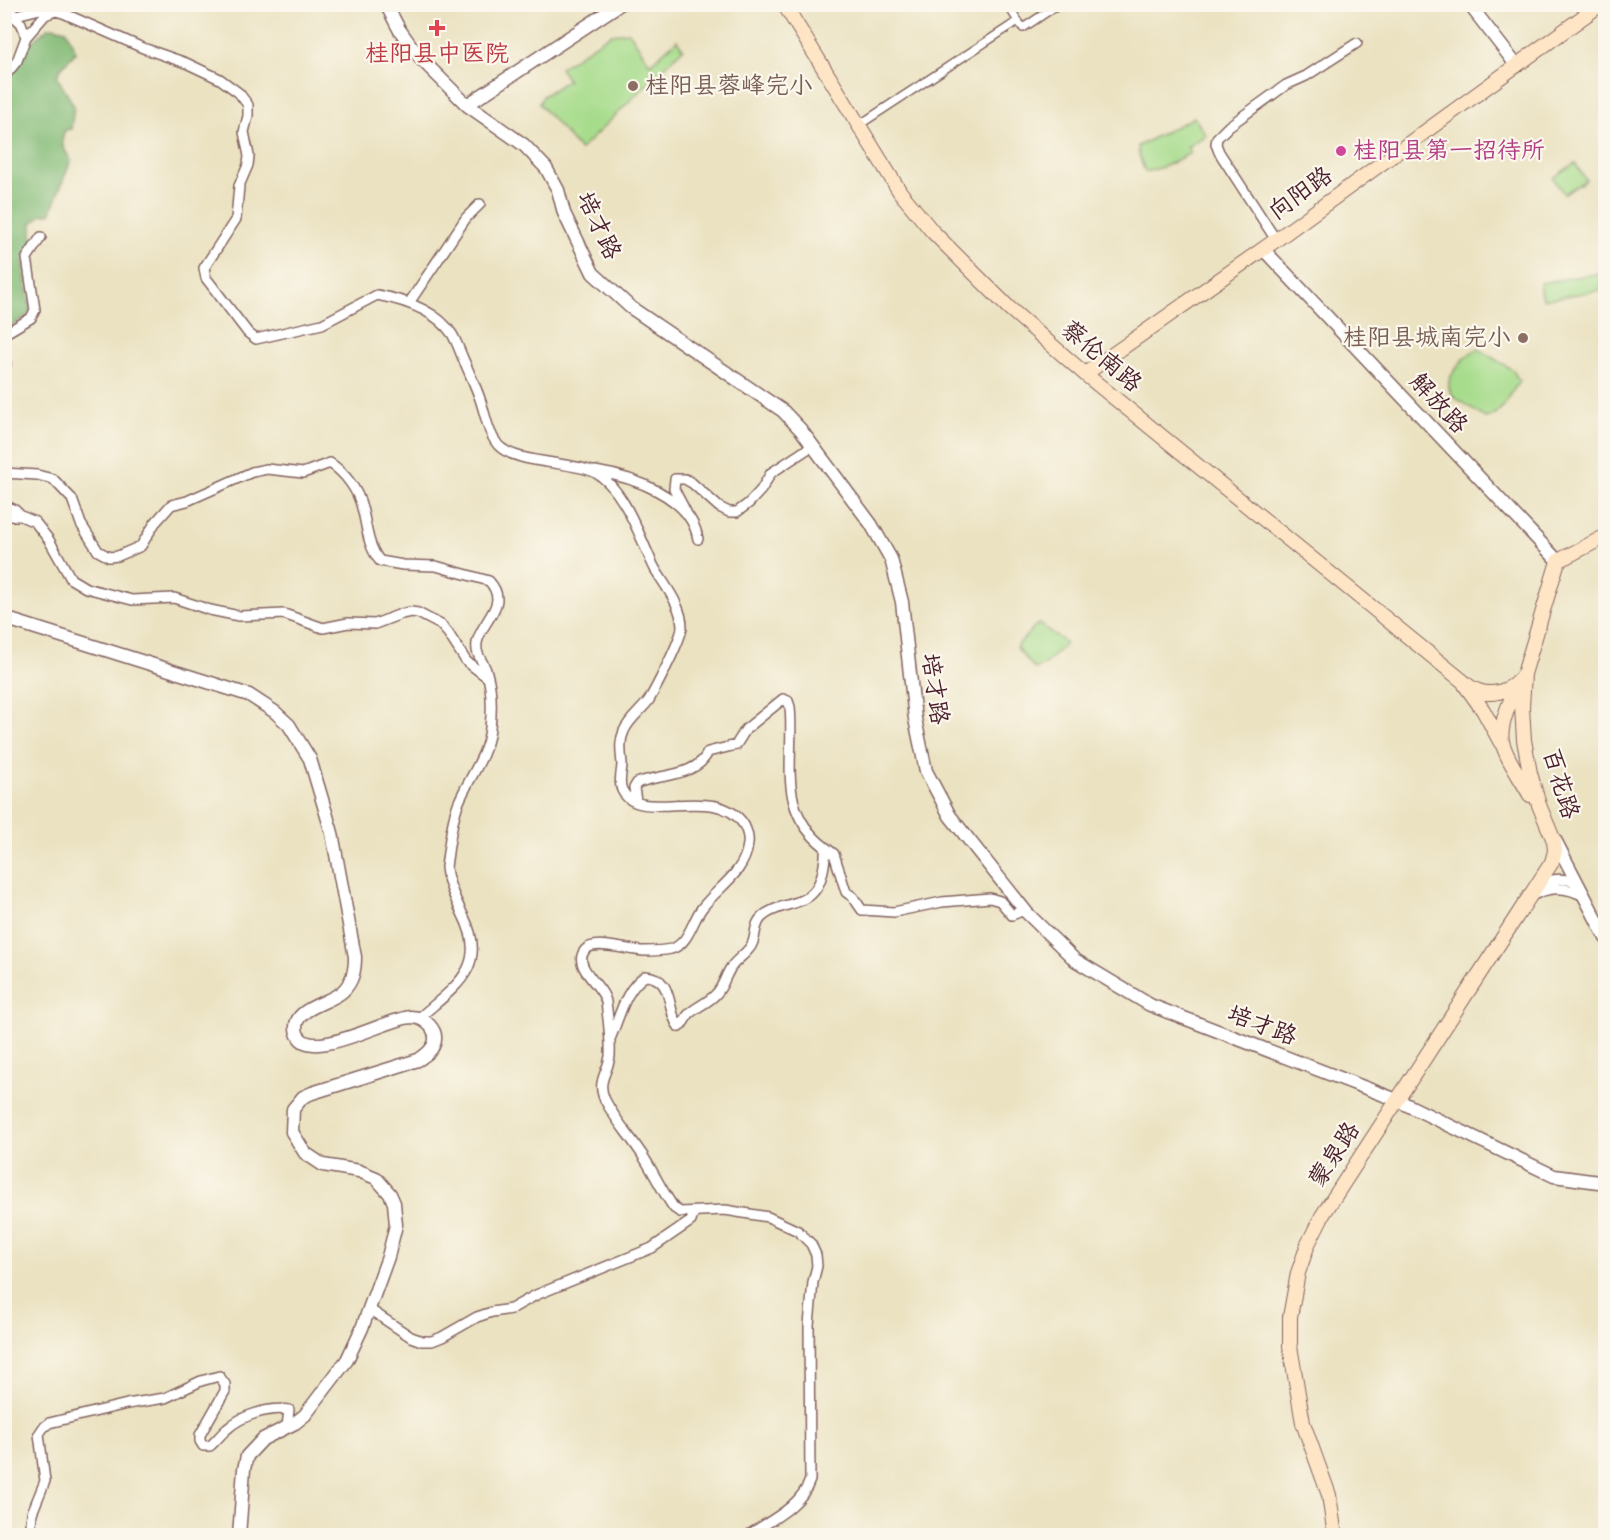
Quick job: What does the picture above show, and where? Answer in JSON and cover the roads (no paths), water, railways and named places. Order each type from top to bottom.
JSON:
[{"type":"main road","name":"蔡伦南路","points":[[784,4],[900,192],[932,231],[1010,308],[1084,374],[1475,690],[1494,693],[1512,687],[1524,674]]},
{"type":"main road","name":"向阳路","points":[[1084,374],[1276,240],[1600,4]]},
{"type":"main road","points":[[1558,561],[1605,536]]},
{"type":"main road","name":"百花路","points":[[1553,836],[1503,746],[1501,736],[1512,697],[1524,674],[1558,561]]},
{"type":"main road","name":"百花路","points":[[1524,674],[1522,723],[1526,757],[1534,789],[1553,836]]},
{"type":"main road","name":"蔡伦南路","points":[[1460,679],[1478,702],[1503,746]]},
{"type":"main road","name":"蒙泉路","points":[[1335,1536],[1329,1495],[1306,1434],[1292,1361],[1290,1332],[1292,1302],[1300,1266],[1315,1230],[1554,856],[1553,836]]},
{"type":"street","points":[[7,17],[14,4]]},
{"type":"street","name":"培才路","points":[[386,4],[419,57],[467,105],[524,145],[546,168],[558,190],[564,213],[593,273],[630,307],[783,411],[871,524],[891,558],[902,602],[915,719],[926,771],[950,816],[1024,910],[1076,960],[1150,1005],[1397,1100],[1554,1176],[1605,1183]]},
{"type":"street","points":[[467,105],[620,4]]},
{"type":"street","points":[[1011,6],[1023,28],[1059,4]]},
{"type":"street","points":[[1469,4],[1517,66]]},
{"type":"street","points":[[7,17],[44,8],[56,11],[143,48],[186,63],[220,79],[239,93],[248,105],[244,132],[249,156],[248,165],[239,186],[236,219],[204,269],[206,278],[248,333],[256,339],[322,324],[377,296],[409,303],[435,316],[452,334],[478,394],[489,429],[501,449],[518,456],[606,473],[652,489],[675,502],[686,512]]},
{"type":"street","points":[[4,76],[16,61],[26,37],[45,15],[56,11]]},
{"type":"street","points":[[7,17],[21,23],[26,37]]},
{"type":"street","points":[[858,126],[1018,21]]},
{"type":"street","points":[[1276,240],[1219,152],[1216,144],[1217,138],[1229,126],[1286,85],[1306,76],[1357,43]]},
{"type":"street","points":[[409,303],[466,218],[480,204]]},
{"type":"street","points":[[4,334],[31,318],[34,310],[27,258],[41,237]]},
{"type":"street","name":"解放路","points":[[1263,249],[1558,561]]},
{"type":"street","points":[[4,357],[6,364],[4,370]]},
{"type":"street","points":[[698,539],[697,531],[674,489],[675,479],[685,479],[719,507],[729,512],[737,512],[761,490],[771,473],[812,446]]},
{"type":"street","points":[[4,473],[38,475],[53,479],[72,499],[81,524],[98,551],[109,557],[118,556],[141,546],[155,523],[171,505],[187,501],[252,472],[267,469],[303,473],[330,463],[347,478],[359,498],[367,534],[380,561],[390,564],[442,568],[489,581],[494,586],[497,601],[495,609],[478,636],[477,650],[480,662],[487,670],[491,692],[487,745],[458,804],[446,867],[446,874],[457,902],[472,932],[472,956],[468,968],[455,988],[420,1018]]},
{"type":"street","points":[[590,470],[601,476],[619,497],[638,530],[656,571],[669,591],[682,625],[681,638],[649,699],[624,730],[620,743],[622,791],[631,800],[651,805],[704,803],[718,806],[732,812],[741,820],[748,833],[748,846],[742,864],[732,878],[699,912],[682,943],[675,948],[645,951],[600,945],[585,950],[582,964],[605,997],[610,1058],[602,1081],[604,1099],[674,1208],[680,1212],[724,1210],[768,1217],[798,1231],[811,1244],[816,1255],[817,1266],[813,1282],[809,1325],[810,1480],[800,1500],[747,1536]]},
{"type":"street","points":[[4,505],[35,522],[49,540],[71,579],[86,588],[132,600],[174,598],[210,610],[239,616],[284,614],[323,628],[348,623],[375,624],[401,614],[418,613],[441,625],[465,661],[488,678]]},
{"type":"street","points":[[4,516],[21,516]]},
{"type":"street","points":[[4,618],[249,695],[275,712],[289,725],[310,759],[327,816],[355,957],[355,970],[343,990],[332,999],[301,1015],[296,1023],[299,1039],[307,1044],[316,1045],[347,1038],[399,1019],[420,1018],[430,1024],[434,1032],[434,1043],[428,1053],[418,1060],[312,1093],[303,1097],[292,1109],[292,1132],[305,1153],[323,1165],[359,1171],[376,1179],[390,1194],[394,1203],[396,1225],[394,1239],[369,1309],[356,1344],[346,1360],[305,1415],[263,1439],[247,1456],[239,1536]]},
{"type":"street","points":[[636,801],[634,788],[637,783],[689,770],[701,764],[708,752],[736,745],[746,729],[783,699],[788,701],[790,707],[789,758],[796,812],[809,833],[834,854],[846,892],[853,897],[862,910],[894,912],[942,902],[990,898],[1000,901],[1012,915],[1024,910]]},
{"type":"street","points":[[1553,836],[1605,938]]},
{"type":"street","points":[[610,1039],[629,992],[634,984],[645,976],[655,978],[666,990],[671,999],[676,1023],[679,1027],[683,1025],[688,1015],[717,994],[731,967],[754,940],[757,922],[776,908],[804,899],[817,888],[821,879],[825,847]]},
{"type":"street","points":[[1532,893],[1544,882],[1556,879],[1577,882]]},
{"type":"street","points":[[1532,893],[1556,888],[1585,897]]},
{"type":"street","points":[[369,1309],[411,1337],[422,1341],[432,1341],[477,1317],[511,1309],[543,1292],[652,1248],[691,1221],[694,1212]]},
{"type":"street","points":[[30,1536],[32,1513],[45,1481],[39,1434],[49,1423],[127,1404],[165,1398],[201,1381],[219,1376],[225,1384],[225,1391],[200,1435],[203,1446],[210,1446],[226,1429],[254,1414],[279,1408],[289,1410],[287,1427]]},
{"type":"place","name":"桂阳县中医院","points":[[437,28]]},
{"type":"place","name":"桂阳县蓉峰完小","points":[[633,86]]},
{"type":"place","name":"桂阳县第一招待所","points":[[1341,151]]},
{"type":"place","name":"桂阳县城南完小","points":[[1523,338]]}]
